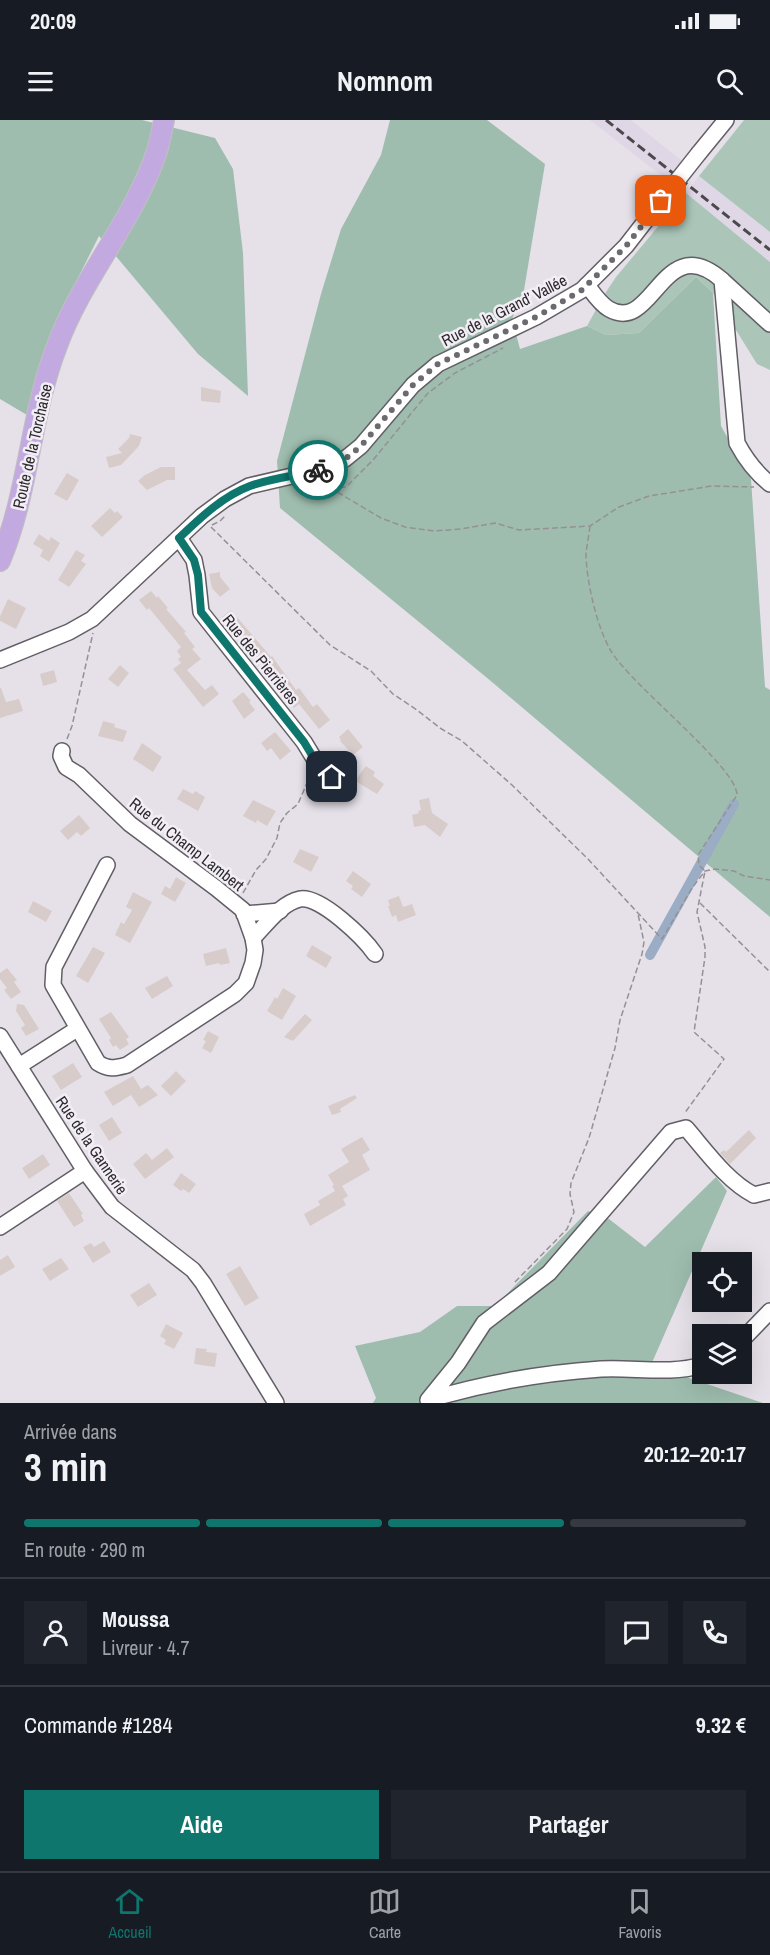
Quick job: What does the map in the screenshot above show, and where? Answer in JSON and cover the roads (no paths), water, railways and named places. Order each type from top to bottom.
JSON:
[{"type":"main road","name":"Route de la Torchaise","points":[[0,561],[18,512],[50,365],[57,344],[82,293],[144,183],[157,151],[164,120]]},
{"type":"street","name":"Rue de la Grand’ Vallée","points":[[0,660],[69,632],[92,619],[202,516],[225,499],[249,486],[309,472],[345,459],[361,446],[413,385],[438,364],[536,317],[587,285],[626,246],[726,120]]},
{"type":"street","points":[[587,285],[596,297],[610,309],[629,312],[645,303],[662,281],[676,271],[686,266],[705,267],[770,324]]},
{"type":"street","points":[[722,280],[737,443],[744,457],[765,485]]},
{"type":"street","name":"Rue des Pierrières","points":[[179,538],[194,560],[198,575],[201,612],[304,742],[318,765],[332,777]]},
{"type":"street","name":"Rue du Champ Lambert","points":[[62,751],[66,767],[79,775],[130,824],[216,888],[244,912],[253,938],[255,950],[253,963],[246,983],[235,994],[127,1065],[115,1068],[106,1068],[98,1063],[53,985],[54,967],[107,865]]},
{"type":"street","points":[[253,938],[280,910],[299,899],[314,900],[351,927],[366,941],[375,954]]},
{"type":"street","points":[[244,912],[280,910]]},
{"type":"street","points":[[19,1066],[77,1029]]},
{"type":"street","name":"Rue de la Gannerie","points":[[0,1036],[85,1171],[111,1207],[193,1270],[276,1403]]},
{"type":"street","points":[[424,1401],[458,1363],[484,1323],[549,1273],[671,1132],[686,1128],[732,1179],[748,1192],[754,1195],[770,1191]]},
{"type":"street","points":[[0,1227],[85,1171]]},
{"type":"street","points":[[752,1330],[770,1311]]},
{"type":"street","points":[[424,1401],[466,1389],[530,1376],[605,1369],[686,1370],[692,1368]]},
{"type":"waterway","points":[[650,955],[734,804]]},
{"type":"railway","points":[[606,120],[770,250]]}]
